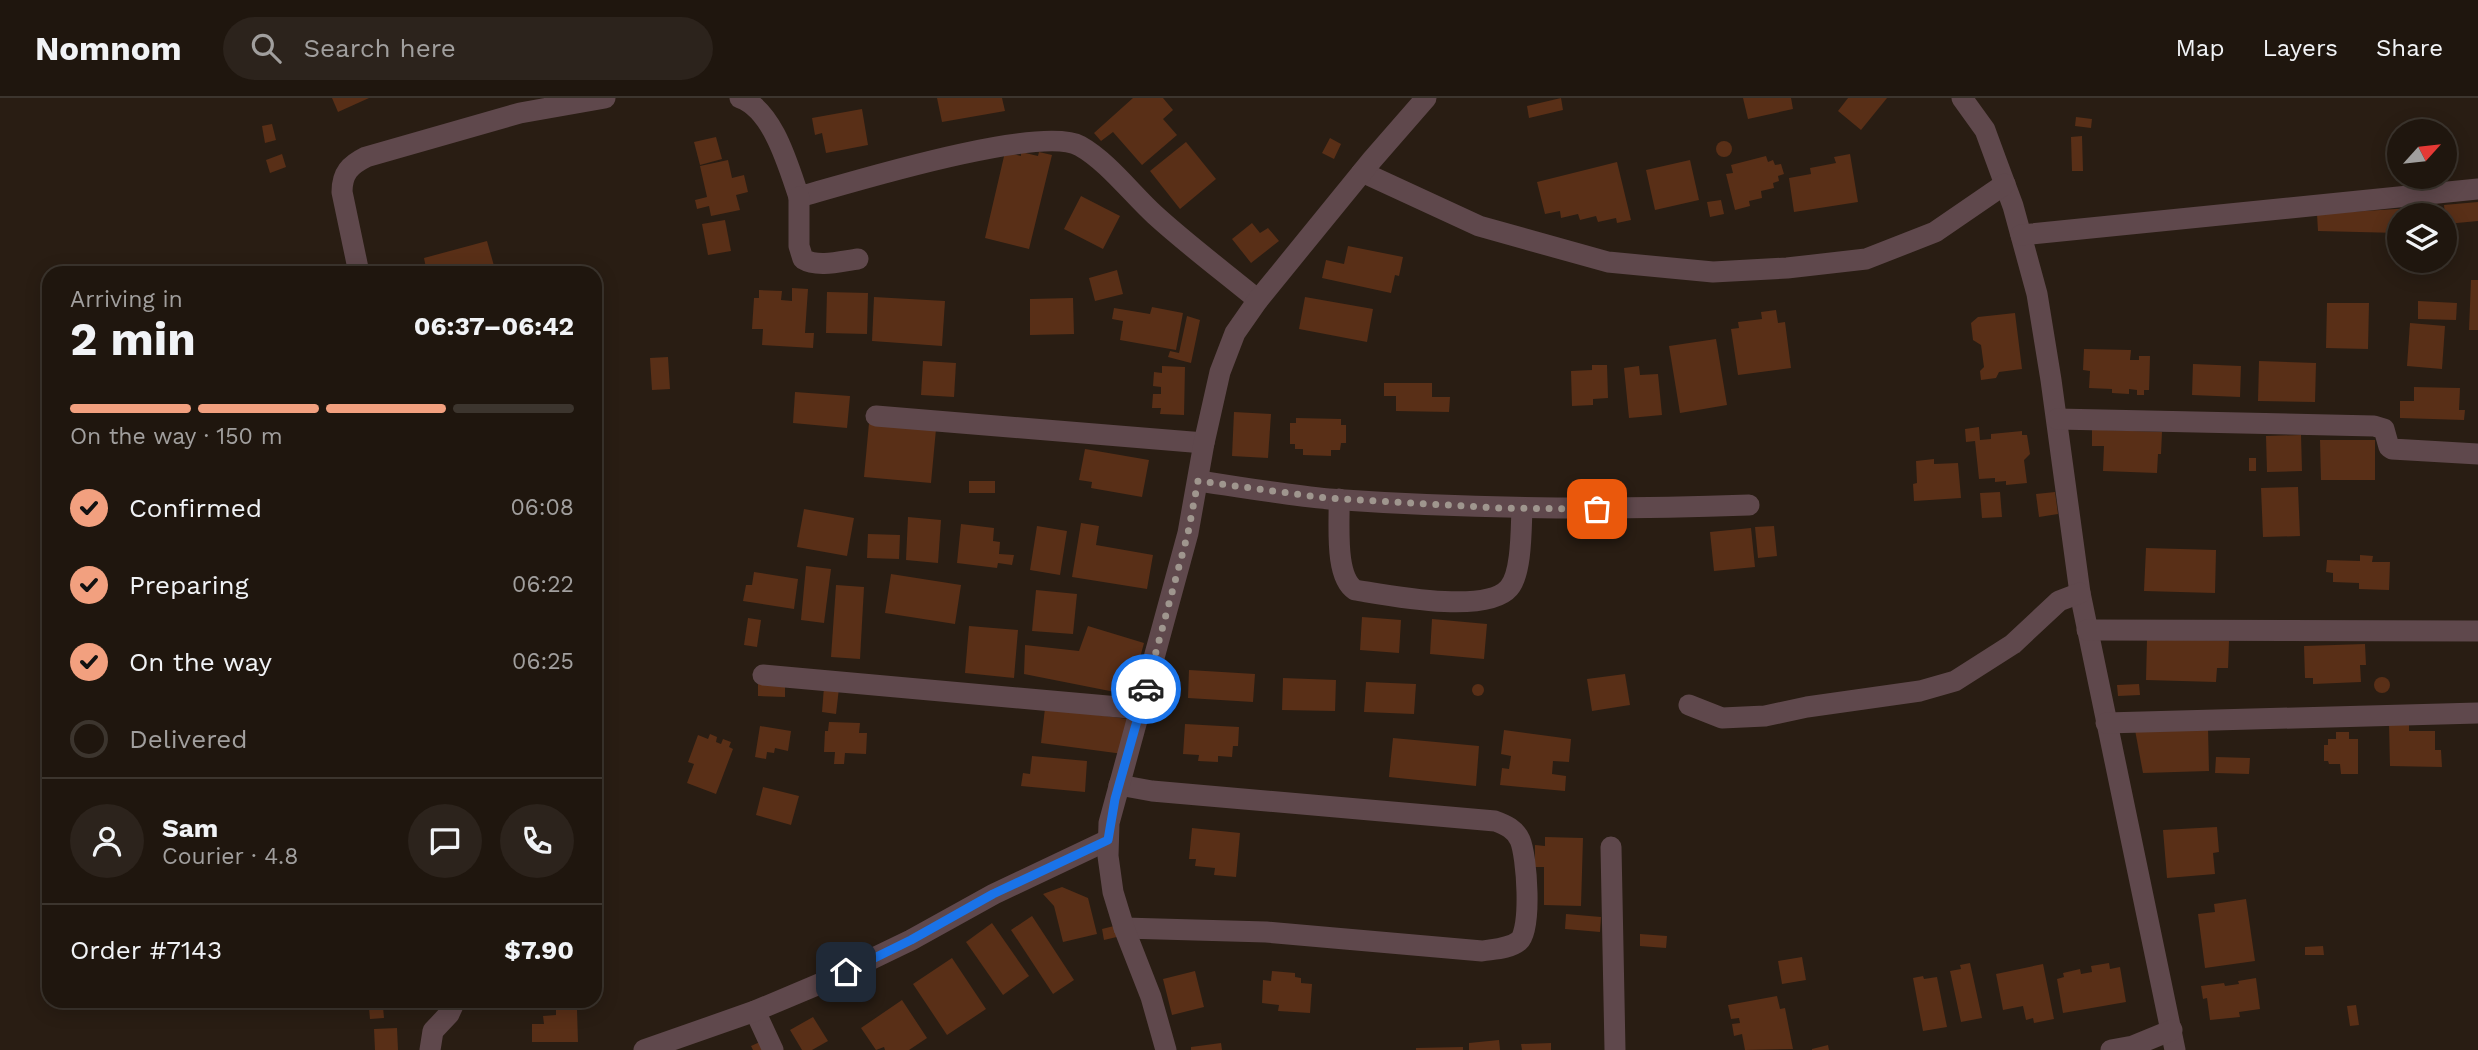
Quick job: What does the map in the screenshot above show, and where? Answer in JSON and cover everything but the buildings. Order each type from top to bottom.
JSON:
[{"type":"street","points":[[358,266],[342,192],[342,180],[354,163],[366,157],[520,113],[605,98]]},
{"type":"street","points":[[740,98],[749,101],[762,113],[786,157],[799,197],[799,246],[803,259],[808,262],[858,259]]},
{"type":"street","points":[[1166,1050],[1151,997],[1113,892],[1108,840],[1119,785],[1188,533],[1220,372],[1235,333],[1258,300],[1426,98]]},
{"type":"street","points":[[1962,98],[1985,130],[2021,234],[2037,293],[2080,593],[2173,1040],[2147,1042],[2111,1050]]},
{"type":"street","points":[[799,197],[938,159],[986,149],[1044,140],[1078,144],[1098,158],[1158,217],[1258,300]]},
{"type":"street","points":[[1362,172],[1492,230],[1608,262],[1713,272],[1787,268],[1866,258],[1936,232],[2005,184]]},
{"type":"street","points":[[2021,234],[2478,189]]},
{"type":"street","points":[[876,416],[1204,443]]},
{"type":"street","points":[[2057,419],[2374,426],[2384,429],[2392,449],[2478,454]]},
{"type":"street","points":[[1198,481],[1339,499],[1522,508],[1622,510],[1749,505]]},
{"type":"street","points":[[1339,499],[1341,563],[1344,579],[1349,586],[1355,590],[1406,599],[1459,602],[1502,595],[1511,586],[1517,565],[1522,508]]},
{"type":"street","points":[[1689,705],[1723,718],[1765,716],[1807,707],[1920,691],[1955,681],[2012,644],[2059,601],[2080,593]]},
{"type":"street","points":[[2087,630],[2478,631]]},
{"type":"street","points":[[763,675],[1141,709]]},
{"type":"street","points":[[2106,723],[2478,713]]},
{"type":"street","points":[[1119,785],[1152,791],[1495,821],[1514,831],[1520,841],[1524,860],[1527,914],[1525,931],[1520,940],[1499,949],[1482,951],[1266,932],[1124,928]]},
{"type":"street","points":[[644,1050],[755,1011],[837,976],[911,940],[993,894],[1108,840]]},
{"type":"street","points":[[1611,847],[1615,1050]]},
{"type":"street","points":[[430,1050],[433,1031],[452,1008]]},
{"type":"street","points":[[755,1011],[773,1050]]},
{"type":"way so far","points":[[1146,689],[1188,533],[1198,481],[1326,498],[1498,508],[1597,509]]},
{"type":"route","points":[[846,972],[911,940],[993,894],[1108,840],[1115,799],[1146,689]]}]
